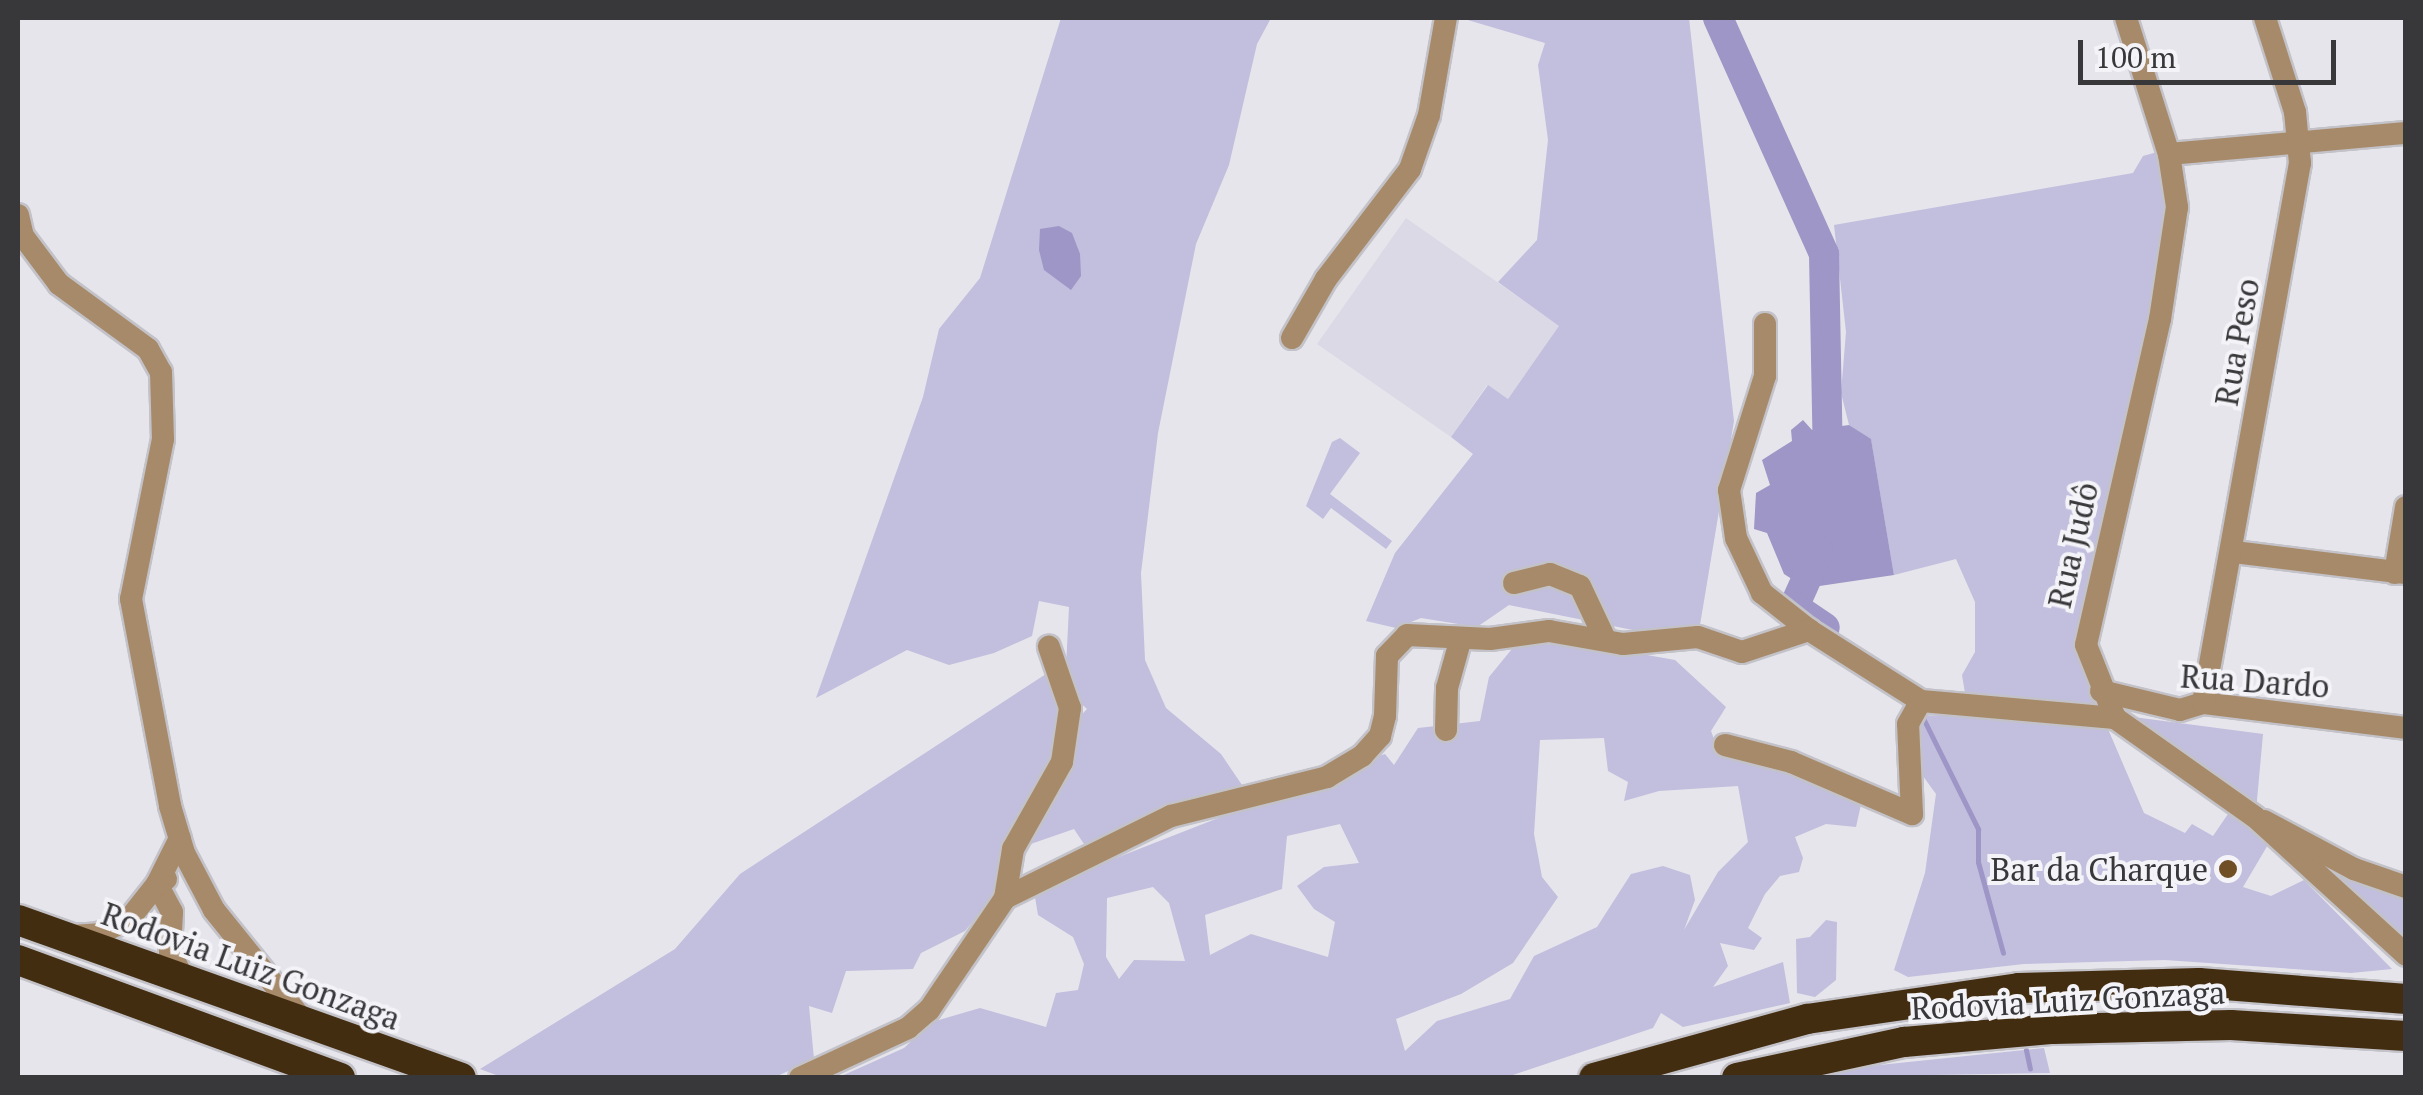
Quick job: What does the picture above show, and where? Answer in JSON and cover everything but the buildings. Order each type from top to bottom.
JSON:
[{"type":"highway","name":"Rodovia Luiz Gonzaga","points":[[18,920],[462,1078]]},
{"type":"highway","points":[[18,960],[340,1078]]},
{"type":"highway","name":"Rodovia Luiz Gonzaga","points":[[1594,1078],[1807,1019],[2020,988],[2199,983],[2404,992]]},
{"type":"highway","name":"Rodovia Luiz Gonzaga","points":[[1737,1078],[1904,1042],[2054,1029],[2232,1024],[2406,1036]]},
{"type":"street","points":[[1292,338],[1326,279],[1410,170],[1428,116],[1446,18]]},
{"type":"street","name":"Rua Judô","points":[[2115,718],[2086,645],[2089,616],[2173,254],[2177,207],[2169,154],[2126,18]]},
{"type":"street","points":[[2265,18],[2301,142]]},
{"type":"street","points":[[2169,154],[2406,133]]},
{"type":"street","name":"Rua Peso","points":[[2202,703],[2234,552],[2301,142]]},
{"type":"street","points":[[18,215],[23,236],[59,284],[148,350],[161,372],[163,439],[131,599],[133,634],[180,838],[191,866],[264,979],[304,1020]]},
{"type":"street","points":[[1765,324],[1765,376],[1728,490],[1736,538],[1762,592],[1810,630],[1922,702],[2115,718],[2256,817],[2354,869],[2406,887]]},
{"type":"street","points":[[2234,552],[2400,573],[2406,507]]},
{"type":"street","points":[[1514,583],[1550,574],[1580,586],[1605,639]]},
{"type":"street","points":[[1004,898],[1171,816],[1346,767],[1380,736],[1383,672],[1396,646],[1420,632],[1461,638],[1549,631],[1605,639],[1698,637],[1742,652],[1810,630]]},
{"type":"street","points":[[1446,730],[1447,688],[1461,638]]},
{"type":"street","points":[[800,1078],[908,1028],[929,1010],[1004,898],[1014,848],[1062,762],[1070,708],[1049,646]]},
{"type":"street","name":"Rua Dardo","points":[[2102,690],[2180,710],[2202,703],[2406,728]]},
{"type":"street","points":[[1725,746],[1791,762],[1912,814],[1908,724],[1922,702]]},
{"type":"street","points":[[2256,817],[2406,955]]},
{"type":"street","points":[[64,936],[99,934],[130,918],[157,884],[180,838]]},
{"type":"street","points":[[157,884],[191,866]]},
{"type":"street","points":[[157,884],[172,912],[170,952],[184,979]]},
{"type":"shaded area","points":[[1061,18],[1271,18],[1257,44],[1229,165],[1196,244],[1158,433],[1141,573],[1145,660],[1166,708],[1221,754],[1242,785],[1084,844],[1074,829],[1022,847],[1072,725],[1087,709],[1075,698],[1066,668],[1069,607],[1039,601],[1032,636],[994,653],[949,665],[907,650],[816,698],[923,397],[939,329],[980,278]]},
{"type":"shaded area","points":[[1461,18],[1689,18],[1734,421],[1697,643],[1509,605],[1477,627],[1421,618],[1396,628],[1366,621],[1395,553],[1473,454],[1451,437],[1488,385],[1508,399],[1559,326],[1498,282],[1537,240],[1548,140],[1538,65],[1545,43]]},
{"type":"shaded area","points":[[2168,149],[2176,212],[2079,644],[2102,711],[1966,699],[1962,675],[1975,652],[1975,602],[1956,559],[1894,575],[1871,440],[1849,425],[1841,393],[1846,332],[1834,225],[2133,173],[2143,156]]},
{"type":"shaded area","points":[[1406,218],[1560,326],[1508,399],[1487,385],[1451,437],[1317,344]]},
{"type":"shaded area","points":[[1059,226],[1072,233],[1080,254],[1081,276],[1071,290],[1044,270],[1039,250],[1040,229]]},
{"type":"shaded area","points":[[1803,420],[1812,430],[1849,425],[1871,439],[1894,575],[1806,588],[1784,574],[1767,533],[1754,529],[1756,493],[1770,485],[1762,460],[1792,441],[1791,430]]},
{"type":"shaded area","points":[[1340,438],[1360,453],[1330,494],[1392,541],[1386,549],[1331,508],[1323,519],[1306,506],[1332,442]]},
{"type":"shaded area","points":[[1516,644],[1591,645],[1675,660],[1726,707],[1711,731],[1718,750],[1781,763],[1862,800],[1856,827],[1826,824],[1795,837],[1803,858],[1799,872],[1780,876],[1765,894],[1748,928],[1762,938],[1754,950],[1720,943],[1728,966],[1713,987],[1783,962],[1790,1003],[1683,1027],[1661,1013],[1653,1028],[1507,1077],[837,1078],[904,1048],[932,1022],[980,1008],[1046,1027],[1056,993],[1078,990],[1084,964],[1073,937],[1038,915],[1035,897],[1052,883],[1369,759],[1385,754],[1394,765],[1418,728],[1480,721],[1489,677]],"holes":[[[1604,738],[1608,771],[1628,782],[1624,801],[1659,791],[1738,786],[1748,842],[1718,872],[1684,930],[1695,900],[1690,875],[1663,866],[1631,874],[1597,927],[1534,956],[1510,999],[1437,1021],[1405,1051],[1396,1019],[1461,994],[1513,963],[1558,897],[1542,877],[1534,834],[1540,740]],[[1340,824],[1359,863],[1324,867],[1297,886],[1314,909],[1335,922],[1328,957],[1251,934],[1210,955],[1205,915],[1282,889],[1287,836]],[[1153,887],[1169,903],[1185,961],[1134,960],[1119,979],[1106,957],[1107,898]]]},
{"type":"shaded area","points":[[1046,674],[1068,729],[999,856],[996,893],[965,931],[921,953],[913,969],[846,971],[832,1013],[809,1006],[814,1059],[773,1078],[504,1078],[480,1069],[675,949],[740,874]]},
{"type":"shaded area","points":[[1920,715],[2105,722],[2144,813],[2185,833],[2192,824],[2213,836],[2228,814],[2269,843],[2243,887],[2271,896],[2304,880],[2392,969],[2351,973],[2165,960],[2024,964],[1908,977],[1894,970],[1925,873],[1936,794],[1920,772]]},
{"type":"shaded area","points":[[2118,715],[2263,734],[2256,811]]},
{"type":"shaded area","points":[[2316,856],[2405,890],[2405,941],[2390,932]]},
{"type":"shaded area","points":[[1826,920],[1837,922],[1836,980],[1815,997],[1797,993],[1796,939],[1810,937]]},
{"type":"shaded area","points":[[2044,1048],[2050,1073],[1816,1077],[1870,1066]]},
{"type":"waterway","points":[[1718,18],[1824,254],[1828,467]]},
{"type":"waterway","points":[[1819,551],[1794,607],[1825,628]]},
{"type":"waterway","points":[[1924,720],[1978,829],[1978,862],[2003,953]]},
{"type":"waterway","points":[[2026,1050],[2030,1069]]},
{"type":"place","name":"Bar da Charque","points":[[2228,869]]}]
